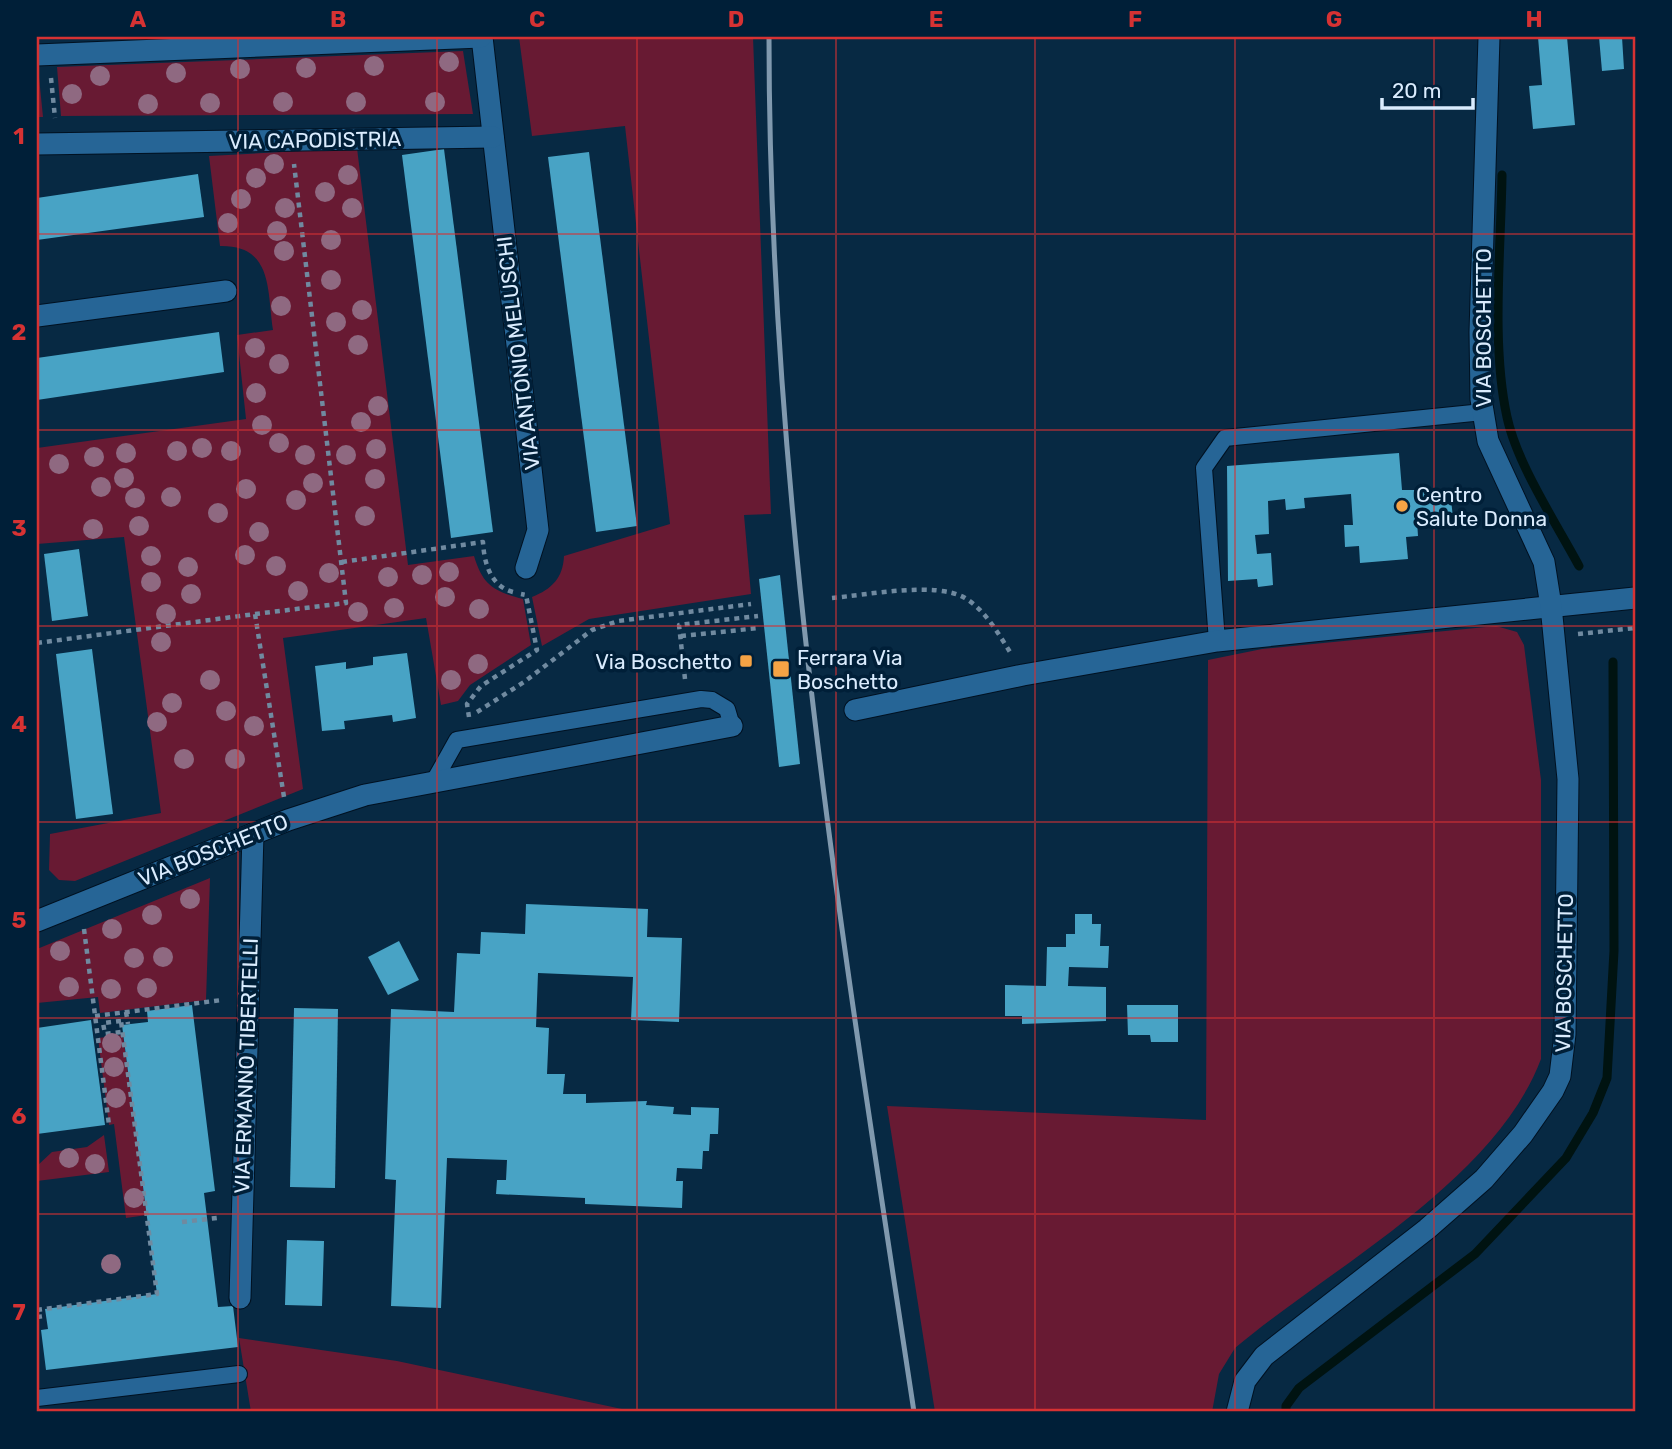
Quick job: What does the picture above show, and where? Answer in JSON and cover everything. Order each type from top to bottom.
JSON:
[{"type":"street","points":[[43,55],[482,37],[493,137]]},
{"type":"street","name":"VIA BOSCHETTO","points":[[1237,1412],[1245,1381],[1264,1356],[1467,1196],[1541,1112],[1560,1076],[1565,1034],[1567,779],[1551,606],[1544,562],[1492,450],[1483,412],[1480,332],[1489,37]]},
{"type":"street","name":"VIA CAPODISTRIA","points":[[47,143],[493,137]]},
{"type":"street","name":"VIA ANTONIO MELUSCHI","points":[[493,137],[538,530],[526,568]]},
{"type":"street","points":[[37,316],[226,291]]},
{"type":"street","points":[[855,710],[1023,675],[1217,642],[1635,597]]},
{"type":"street","name":"VIA BOSCHETTO","points":[[37,917],[80,904],[288,820],[365,795],[732,726]]},
{"type":"street","name":"VIA ERMANNO TIBERTELLI","points":[[240,1298],[253,834]]},
{"type":"lane","points":[[1217,642],[1204,468],[1225,438],[1483,412]]},
{"type":"lane","name":"VIA BOSCHETTO","points":[[457,740],[687,701],[712,700],[720,704],[727,709],[732,726]]},
{"type":"lane","points":[[434,781],[457,740]]},
{"type":"lane","points":[[37,1398],[239,1374]]},
{"type":"path","points":[[43,55],[47,143]]},
{"type":"path","points":[[37,643],[346,603],[291,140]]},
{"type":"path","points":[[342,562],[483,542],[484,561],[492,577],[506,590],[526,595],[537,650],[481,686],[467,704],[468,718],[457,740]]},
{"type":"path","points":[[832,598],[947,590],[965,598],[982,612],[1023,675]]},
{"type":"path","points":[[468,718],[524,682],[567,646],[592,630],[618,621],[751,604]]},
{"type":"path","points":[[255,614],[288,820]]},
{"type":"path","points":[[687,701],[680,625],[758,617]]},
{"type":"path","points":[[681,636],[759,628]]},
{"type":"path","points":[[1553,637],[1635,628]]},
{"type":"path","points":[[80,904],[109,1125]]},
{"type":"path","points":[[95,1016],[248,997]]},
{"type":"path","points":[[126,1012],[128,1024]]},
{"type":"path","points":[[37,1310],[157,1294],[121,1021],[103,1023],[105,1034],[121,1032]]},
{"type":"path","points":[[181,1222],[210,1219]]},
{"type":"path","points":[[37,1317],[45,1316]]},
{"type":"shaded area","points":[[519,37],[753,37],[771,514],[744,515],[751,594],[589,619],[542,646],[532,597],[545,590],[559,577],[564,556],[670,524],[625,126],[532,136]]},
{"type":"shaded area","points":[[463,51],[473,114],[61,116],[57,67]]},
{"type":"shaded area","points":[[38,67],[43,117],[37,117]]},
{"type":"shaded area","points":[[357,148],[408,565],[474,556],[481,574],[491,586],[523,599],[531,645],[470,685],[458,701],[441,705],[426,618],[283,638],[303,789],[75,881],[59,880],[49,870],[50,834],[161,813],[124,537],[37,544],[37,448],[246,419],[237,335],[273,330],[270,300],[264,273],[250,253],[220,246],[209,156]]},
{"type":"shaded area","points":[[1496,626],[1517,632],[1524,645],[1541,780],[1541,1059],[1519,1103],[1488,1144],[1450,1182],[1363,1253],[1235,1348],[1219,1374],[1212,1412],[935,1412],[887,1106],[1206,1120],[1208,660],[1262,649]]},
{"type":"shaded area","points":[[210,878],[206,1000],[100,1013],[98,997],[37,1003],[37,949]]},
{"type":"shaded area","points":[[123,1035],[147,1215],[126,1218],[114,1124],[109,1125],[98,1038]]},
{"type":"shaded area","points":[[104,1135],[109,1172],[37,1181],[37,1166],[52,1152],[87,1147]]},
{"type":"shaded area","points":[[239,1338],[397,1361],[636,1412],[251,1412]]},
{"type":"building","points":[[1538,37],[1567,37],[1575,125],[1533,129],[1529,86],[1542,85]]},
{"type":"building","points":[[1599,37],[1622,37],[1624,69],[1602,71]]},
{"type":"building","points":[[444,149],[493,532],[451,538],[402,155]]},
{"type":"building","points":[[589,152],[637,526],[596,532],[548,157]]},
{"type":"building","points":[[198,174],[204,217],[37,240],[37,198]]},
{"type":"building","points":[[219,332],[224,372],[37,400],[37,358]]},
{"type":"building","name":"Centro Salute Donna","points":[[1399,453],[1402,490],[1450,490],[1453,518],[1417,521],[1418,536],[1406,537],[1408,559],[1360,563],[1359,546],[1345,547],[1344,525],[1353,525],[1351,494],[1304,498],[1305,508],[1286,510],[1285,499],[1268,501],[1269,534],[1255,535],[1257,554],[1271,553],[1273,585],[1258,587],[1257,579],[1228,581],[1227,466]]},
{"type":"building","points":[[79,549],[88,616],[52,621],[44,554]]},
{"type":"building","points":[[780,575],[800,764],[779,767],[759,579]]},
{"type":"building","points":[[92,649],[113,814],[76,819],[56,654]]},
{"type":"building","points":[[407,653],[416,718],[393,722],[392,715],[344,721],[345,729],[322,731],[315,666],[346,662],[346,669],[373,665],[373,657]]},
{"type":"building","points":[[526,904],[648,909],[647,937],[682,938],[679,1022],[631,1020],[633,977],[538,973],[536,1027],[549,1028],[547,1074],[565,1074],[563,1094],[586,1094],[586,1103],[647,1101],[646,1105],[674,1107],[673,1114],[691,1115],[691,1107],[719,1108],[718,1134],[710,1134],[709,1151],[703,1151],[702,1169],[677,1168],[676,1181],[683,1181],[682,1208],[585,1204],[585,1198],[496,1194],[497,1180],[506,1180],[507,1160],[447,1158],[441,1308],[391,1306],[396,1180],[385,1179],[391,1009],[454,1012],[457,953],[480,954],[481,932],[525,934]]},
{"type":"building","points":[[1075,914],[1092,914],[1092,924],[1101,924],[1100,946],[1109,946],[1108,968],[1069,967],[1068,986],[1106,987],[1106,1021],[1022,1024],[1022,1016],[1005,1016],[1005,985],[1046,986],[1047,947],[1066,947],[1066,934],[1075,934]]},
{"type":"building","points":[[399,941],[419,980],[388,995],[368,957]]},
{"type":"building","points":[[192,1005],[215,1191],[204,1193],[218,1307],[233,1306],[238,1347],[46,1370],[41,1330],[48,1329],[45,1309],[157,1294],[122,1025],[148,1022],[147,1011]]},
{"type":"building","points":[[1127,1005],[1178,1005],[1178,1042],[1151,1042],[1150,1035],[1128,1035]]},
{"type":"building","points":[[294,1008],[338,1009],[335,1188],[290,1187]]},
{"type":"building","points":[[91,1020],[105,1125],[37,1134],[37,1028]]},
{"type":"building","points":[[287,1240],[324,1241],[322,1306],[285,1305]]},
{"type":"waterway","points":[[1502,175],[1498,328],[1502,389],[1507,417],[1528,473],[1579,566]]},
{"type":"waterway","points":[[1286,1412],[1286,1406],[1299,1388],[1475,1254],[1566,1158],[1593,1113],[1607,1078],[1614,951],[1613,662]]},
{"type":"railway","points":[[769,37],[772,210],[782,383],[797,555],[838,898],[914,1412]]},
{"type":"place","name":"Centro Salute Donna","points":[[1402,506]]},
{"type":"place","name":"Via Boschetto","points":[[746,661]]},
{"type":"place","name":"Ferrara Via Boschetto","points":[[781,669]]}]
